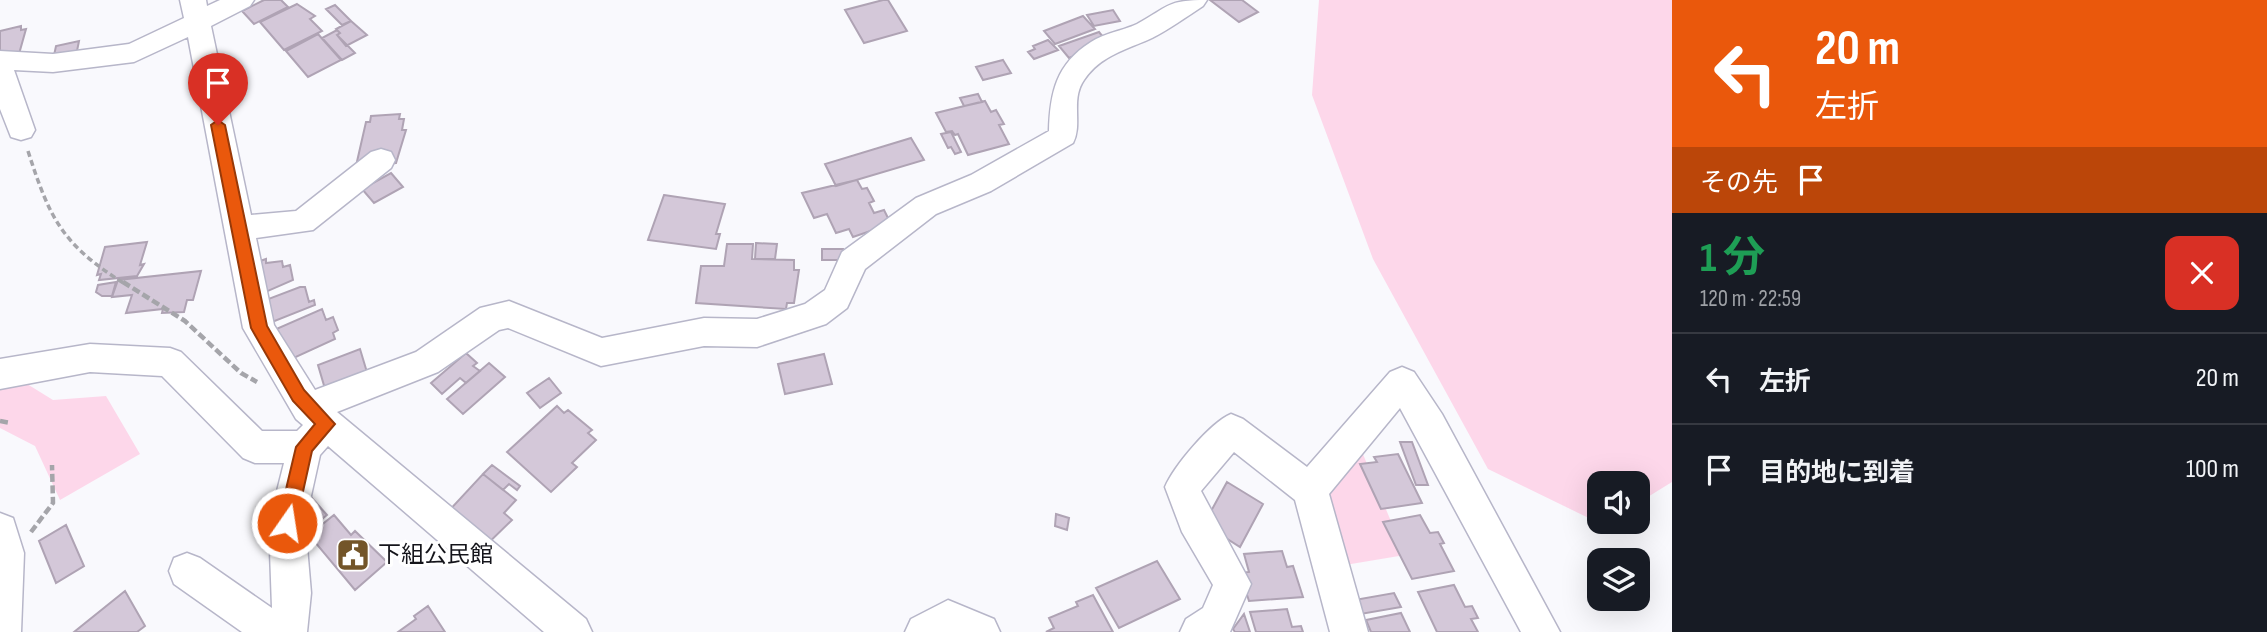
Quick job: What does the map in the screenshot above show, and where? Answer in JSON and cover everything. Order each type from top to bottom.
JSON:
[{"type":"street","points":[[0,61],[53,63],[134,53],[195,11],[242,0]]},
{"type":"street","points":[[0,374],[90,358],[170,362],[255,447],[427,362],[491,318],[509,314],[601,352],[704,332],[757,333],[815,314],[836,299],[853,261],[926,206],[981,183],[1063,136],[1063,98],[1072,76],[1100,48],[1144,31],[1194,0]]},
{"type":"street","points":[[195,11],[259,328],[309,418],[573,632]]},
{"type":"street","points":[[0,69],[21,130]]},
{"type":"street","points":[[239,228],[303,222],[382,160]]},
{"type":"street","points":[[1310,490],[1402,382],[1430,425],[1541,632]]},
{"type":"street","points":[[288,632],[292,593],[287,523],[309,418]]},
{"type":"street","points":[[1199,632],[1216,621],[1233,583],[1195,520],[1182,487],[1231,430],[1310,490],[1349,632]]},
{"type":"street","points":[[0,530],[5,566],[2,632]]},
{"type":"street","points":[[187,571],[249,613],[270,632]]},
{"type":"street","points":[[924,632],[948,619],[981,632]]},
{"type":"path","points":[[21,130],[41,190],[62,233],[94,263],[174,312],[205,336],[244,378],[309,418]]},
{"type":"path","points":[[0,421],[11,423]]},
{"type":"path","points":[[5,566],[52,503],[52,465]]},
{"type":"shaded area","points":[[1319,0],[1672,0],[1672,482],[1650,496],[1650,471],[1587,471],[1587,517],[1488,469],[1373,259],[1312,95]]},
{"type":"shaded area","points":[[19,379],[53,400],[106,396],[140,454],[60,500],[35,446],[0,428],[0,385]]},
{"type":"shaded area","points":[[1360,447],[1405,555],[1345,565],[1321,494]]},
{"type":"building","points":[[264,0],[281,0],[288,7],[254,24],[242,11]]},
{"type":"building","points":[[888,0],[907,31],[864,43],[845,10]]},
{"type":"building","points":[[1210,0],[1242,0],[1258,12],[1239,22]]},
{"type":"building","points":[[297,4],[315,16],[310,19],[322,31],[284,50],[260,22]]},
{"type":"building","points":[[335,5],[351,21],[342,25],[326,9]]},
{"type":"building","points":[[1113,10],[1120,21],[1094,26],[1087,15]]},
{"type":"building","points":[[1083,16],[1095,29],[1055,44],[1044,31]]},
{"type":"building","points":[[351,21],[367,35],[346,46],[337,35],[340,33],[336,29]]},
{"type":"building","points":[[21,26],[21,30],[26,29],[17,61],[0,71],[0,31]]},
{"type":"building","points":[[337,30],[340,33],[337,35],[355,53],[342,60],[322,38]]},
{"type":"building","points":[[1099,32],[1108,43],[1069,58],[1059,46]]},
{"type":"building","points":[[318,34],[341,60],[308,77],[286,51]]},
{"type":"building","points":[[1048,40],[1058,50],[1034,59],[1028,52],[1035,49],[1033,46]]},
{"type":"building","points":[[79,41],[76,56],[53,60],[56,46]]},
{"type":"building","points":[[1003,60],[1011,73],[983,80],[976,67]]},
{"type":"building","points":[[978,94],[982,102],[964,106],[960,98]]},
{"type":"building","points":[[985,101],[991,112],[996,110],[1004,124],[999,125],[1009,144],[968,155],[958,134],[946,132],[936,113]]},
{"type":"building","points":[[400,114],[399,119],[404,119],[402,130],[406,130],[396,163],[356,166],[366,122],[370,122],[371,116]]},
{"type":"building","points":[[951,132],[961,152],[955,154],[951,147],[948,148],[941,134]]},
{"type":"building","points":[[911,138],[924,160],[836,186],[825,164]]},
{"type":"building","points":[[391,173],[403,187],[374,203],[362,189]]},
{"type":"building","points":[[857,180],[862,189],[867,188],[874,201],[869,203],[874,213],[884,210],[891,224],[853,237],[849,229],[836,233],[827,214],[814,218],[802,193]]},
{"type":"building","points":[[664,195],[725,204],[716,234],[720,234],[716,249],[648,240]]},
{"type":"building","points":[[147,242],[140,265],[144,264],[137,276],[99,280],[101,274],[97,275],[105,247]]},
{"type":"building","points":[[756,243],[777,244],[775,259],[755,259]]},
{"type":"building","points":[[727,244],[753,244],[752,259],[794,260],[794,270],[799,270],[794,303],[787,303],[786,309],[696,303],[701,266],[724,266]]},
{"type":"building","points":[[822,249],[843,249],[844,260],[822,260]]},
{"type":"building","points":[[266,259],[266,263],[282,261],[283,267],[290,265],[293,280],[254,297],[243,267]]},
{"type":"building","points":[[201,271],[193,300],[187,300],[184,312],[162,313],[163,309],[126,313],[132,295],[112,297],[118,280]]},
{"type":"building","points":[[116,282],[112,296],[102,296],[96,292],[98,285]]},
{"type":"building","points":[[305,287],[309,302],[314,300],[315,305],[262,326],[250,306]]},
{"type":"building","points":[[322,309],[326,320],[333,317],[338,330],[333,333],[335,339],[285,362],[274,330]]},
{"type":"building","points":[[360,349],[369,379],[328,399],[318,365]]},
{"type":"building","points":[[466,353],[477,363],[473,366],[480,371],[466,383],[460,378],[442,394],[431,383]]},
{"type":"building","points":[[824,354],[832,384],[785,394],[778,364]]},
{"type":"building","points":[[489,363],[505,377],[463,414],[447,399]]},
{"type":"building","points":[[549,378],[561,393],[540,408],[527,393]]},
{"type":"building","points":[[557,406],[564,413],[568,410],[592,430],[588,433],[596,440],[572,463],[577,467],[551,492],[507,452]]},
{"type":"building","points":[[1400,442],[1412,442],[1428,485],[1416,485]]},
{"type":"building","points":[[1398,454],[1422,503],[1381,509],[1360,464],[1377,462],[1374,457]]},
{"type":"building","points":[[492,465],[520,486],[517,490],[509,484],[503,490],[483,474]]},
{"type":"building","points":[[483,474],[516,500],[504,513],[512,520],[472,559],[433,528]]},
{"type":"building","points":[[1227,482],[1263,504],[1240,547],[1204,524]]},
{"type":"building","points":[[304,489],[327,515],[304,534]]},
{"type":"building","points":[[1056,514],[1069,518],[1067,530],[1055,526]]},
{"type":"building","name":"下組公民館","points":[[334,515],[351,535],[355,531],[387,562],[355,590],[309,535]]},
{"type":"building","points":[[1420,515],[1430,533],[1438,532],[1444,543],[1440,544],[1454,571],[1412,579],[1383,522]]},
{"type":"building","points":[[66,525],[84,566],[56,583],[39,541]]},
{"type":"building","points":[[1282,551],[1287,567],[1293,566],[1303,597],[1249,601],[1240,573],[1249,572],[1244,554]]},
{"type":"building","points":[[1157,561],[1180,599],[1119,628],[1096,588]]},
{"type":"building","points":[[1454,585],[1465,607],[1472,606],[1478,618],[1471,619],[1478,632],[1437,632],[1418,592]]},
{"type":"building","points":[[125,591],[145,626],[137,632],[74,632]]},
{"type":"building","points":[[1394,593],[1401,607],[1355,615],[1349,601]]},
{"type":"building","points":[[1093,595],[1113,632],[1046,632],[1054,628],[1049,618],[1078,606],[1076,602]]},
{"type":"building","points":[[428,606],[445,632],[398,632],[416,619],[414,616]]},
{"type":"building","points":[[1287,609],[1292,627],[1301,626],[1303,632],[1256,632],[1250,612]]},
{"type":"building","points":[[1401,613],[1410,632],[1371,632],[1366,620]]},
{"type":"building","points":[[1244,614],[1250,632],[1235,632],[1233,629]]},
{"type":"place","name":"下組公民館","points":[[353,555]]},
{"type":"route","points":[[218,125],[259,328],[308,408],[327,424],[304,447],[287,523]]}]
